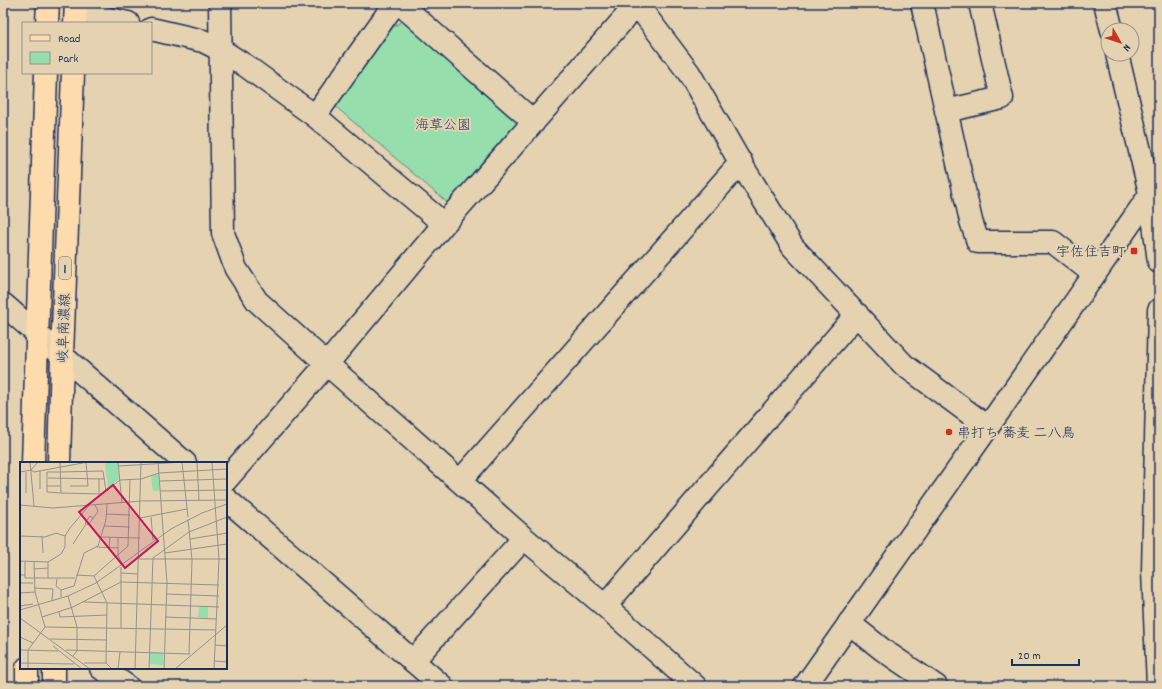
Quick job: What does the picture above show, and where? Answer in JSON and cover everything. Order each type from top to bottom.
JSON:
[{"type":"main road","points":[[47,22],[48,3]]},
{"type":"main road","name":"岐阜南濃線","points":[[33,462],[46,74]]},
{"type":"main road","name":"岐阜南濃線","points":[[59,462],[73,74]]},
{"type":"main road","points":[[27,669],[27,686]]},
{"type":"main road","points":[[54,669],[54,686]]},
{"type":"street","points":[[220,3],[223,233],[236,269],[257,300],[524,538],[605,606],[695,686]]},
{"type":"street","points":[[315,116],[396,3]]},
{"type":"street","points":[[400,3],[534,122]]},
{"type":"street","points":[[922,3],[971,221],[978,242],[1053,242],[1094,274]]},
{"type":"street","points":[[946,111],[1002,98],[980,3]]},
{"type":"street","points":[[1105,3],[1110,22]]},
{"type":"street","points":[[227,479],[327,364],[444,224],[636,4],[689,74],[793,247],[904,365],[988,427]]},
{"type":"street","points":[[76,11],[123,22]]},
{"type":"street","points":[[152,28],[203,41],[221,50],[315,116],[444,224]]},
{"type":"street","points":[[1119,62],[1154,187],[1159,262]]},
{"type":"street","points":[[460,481],[741,162]]},
{"type":"street","points":[[805,686],[988,427],[1154,187]]},
{"type":"street","points":[[3,304],[184,462]]},
{"type":"street","points":[[1158,686],[1153,571],[1156,547],[1154,522],[1157,465],[1159,310]]},
{"type":"street","points":[[605,606],[857,314]]},
{"type":"street","points":[[227,500],[442,686]]},
{"type":"street","points":[[413,661],[524,538]]},
{"type":"street","points":[[849,624],[883,650],[936,686]]},
{"type":"street","points":[[103,669],[127,686]]},
{"type":"green space","name":"海草公園","points":[[407,19],[525,119],[451,206],[335,106],[394,26]]},
{"type":"place","name":"宇佐住吉町","points":[[1134,251]]},
{"type":"place","name":"串打ち 蕎麦 二八鳥","points":[[949,432]]}]
